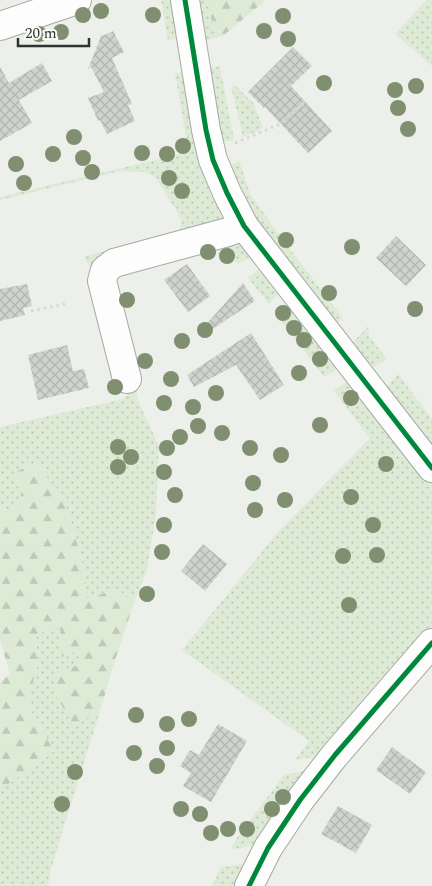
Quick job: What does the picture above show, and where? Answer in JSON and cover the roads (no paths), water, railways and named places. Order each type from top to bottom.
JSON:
[{"type":"street","points":[[0,26],[77,0]]},
{"type":"street","points":[[185,0],[206,130],[213,160],[244,226],[432,468]]},
{"type":"street","points":[[127,379],[102,281],[105,270],[114,263],[244,226]]},
{"type":"street","points":[[249,886],[268,848],[300,800],[335,755],[432,643]]}]
